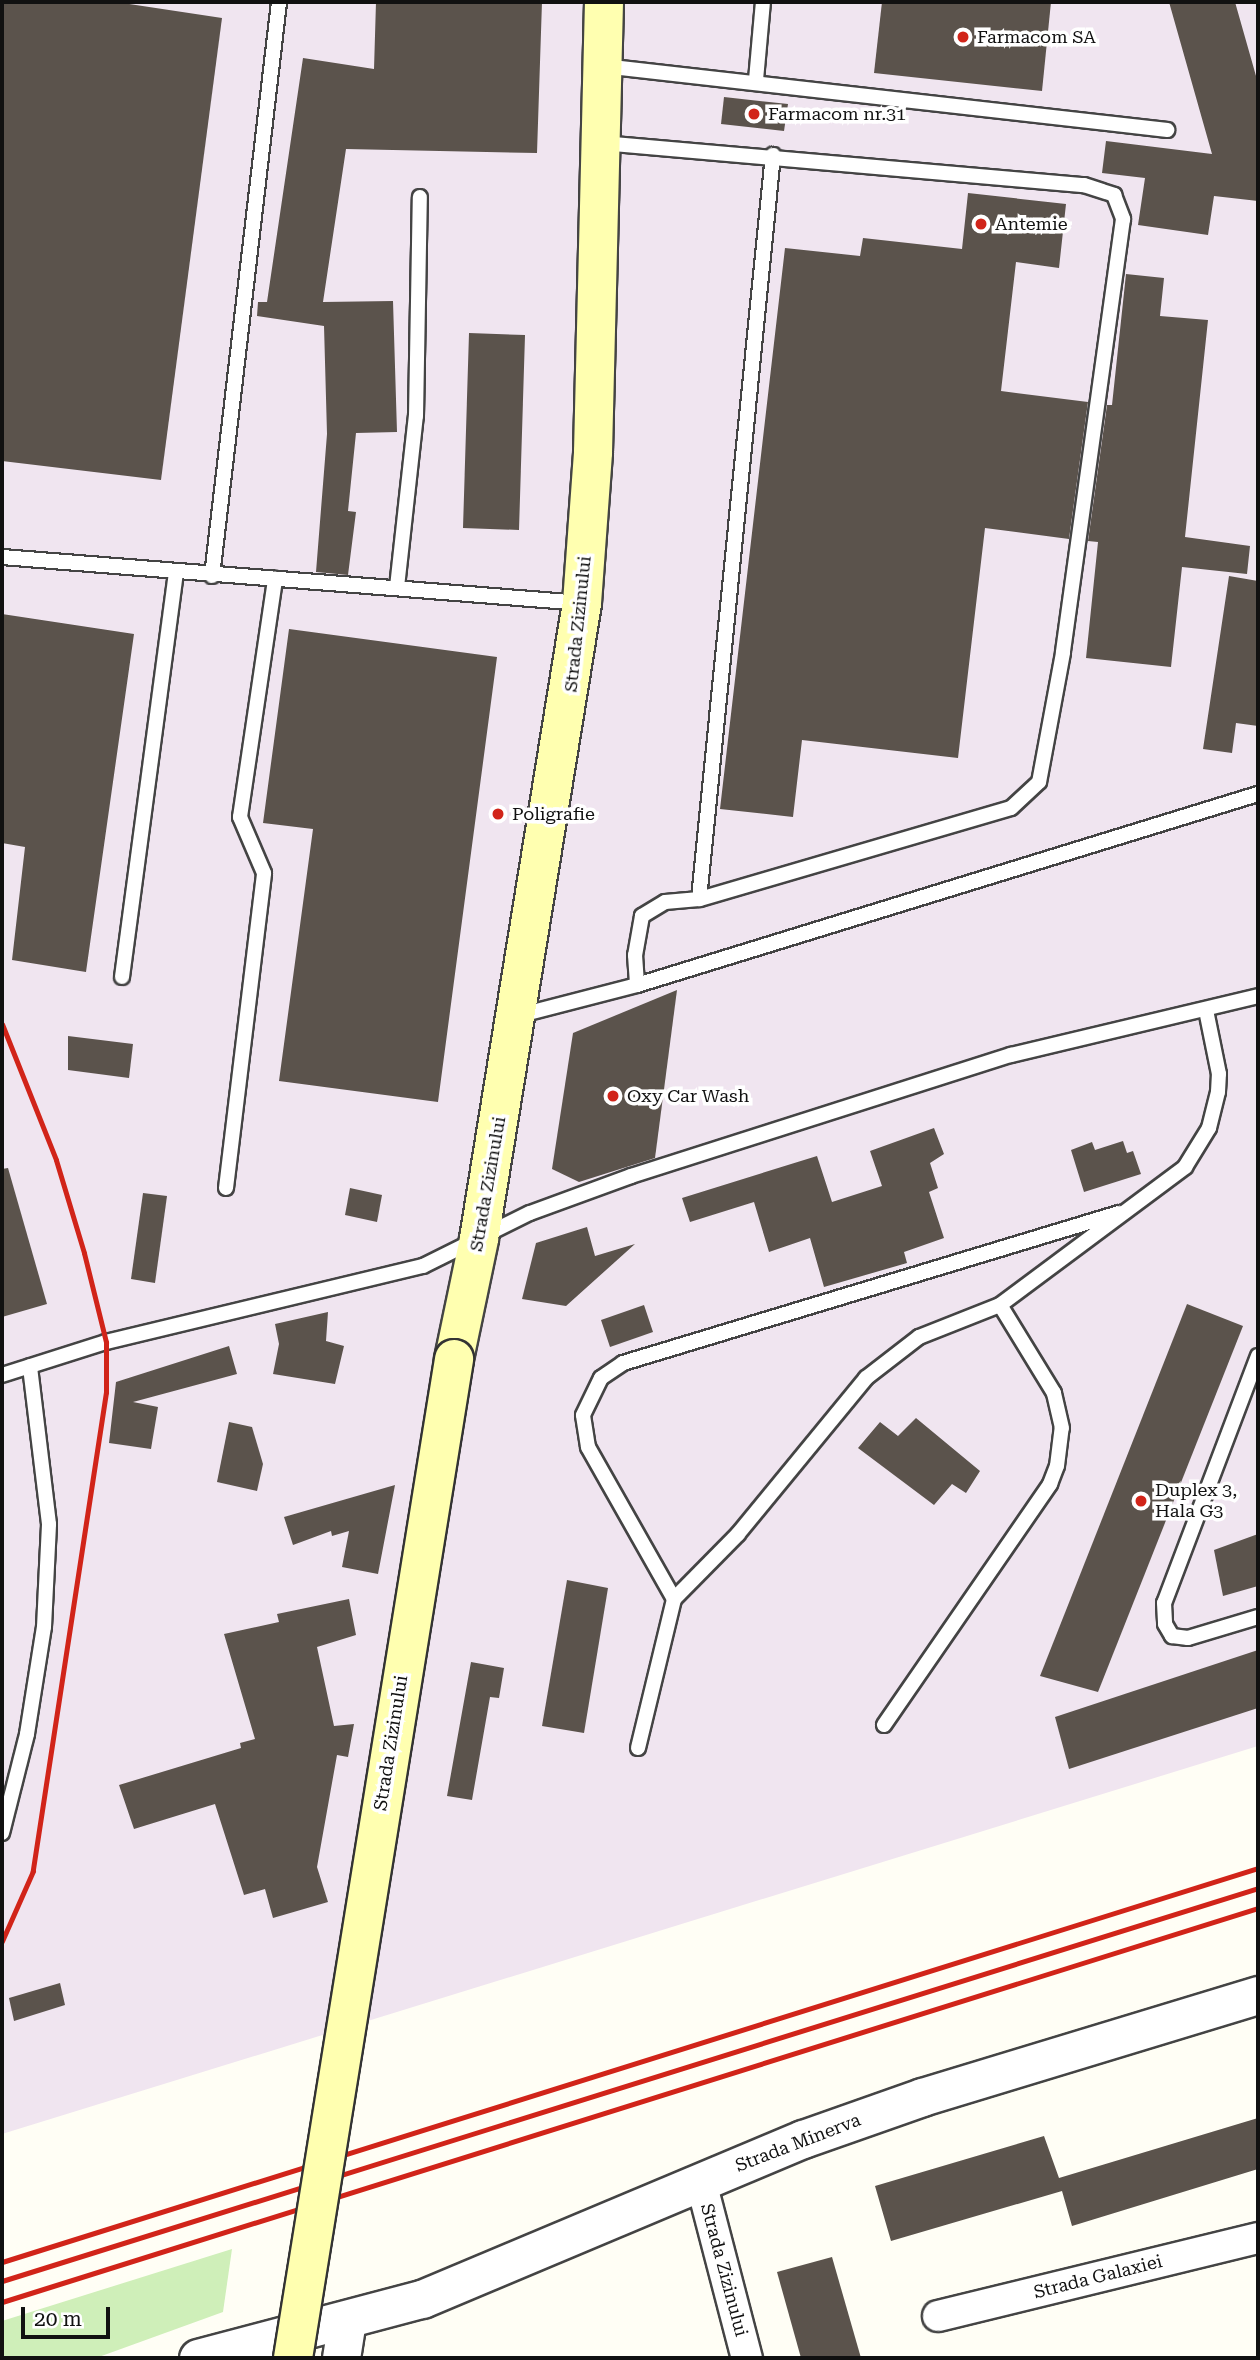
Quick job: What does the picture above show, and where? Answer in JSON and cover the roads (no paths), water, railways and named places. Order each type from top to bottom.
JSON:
[{"type":"main road","name":"Strada Zizinului","points":[[293,2358],[454,1359],[479,1239],[582,603],[593,452],[604,2]]},
{"type":"street","name":"Strada Minerva","points":[[198,2358],[422,2299],[701,2182],[922,2097],[1258,1995]]},
{"type":"street","name":"Strada Zizinului","points":[[701,2182],[747,2358]]},
{"type":"street","name":"Strada Galaxiei","points":[[937,2316],[1258,2238]]},
{"type":"street","points":[[341,2358],[347,2319]]},
{"type":"lane","points":[[212,576],[279,2]]},
{"type":"lane","points":[[756,80],[764,2]]},
{"type":"lane","points":[[602,66],[756,80],[1167,130]]},
{"type":"lane","points":[[600,143],[773,155],[1084,185],[1114,195],[1122,219],[1060,667],[1039,782],[1012,808],[699,899],[665,902],[642,916],[636,985]]},
{"type":"lane","points":[[699,899],[773,155]]},
{"type":"lane","points":[[397,587],[416,416],[420,197]]},
{"type":"lane","points":[[2,557],[212,576],[397,587],[582,603]]},
{"type":"lane","points":[[122,977],[176,572]]},
{"type":"lane","points":[[226,1188],[264,873],[240,817],[275,579]]},
{"type":"lane","points":[[516,1016],[636,985],[1258,794]]},
{"type":"lane","points":[[2,1375],[106,1342],[423,1266],[530,1213],[631,1176],[1011,1055],[1258,996]]},
{"type":"lane","points":[[638,1748],[674,1599],[738,1534],[881,1364],[919,1337],[1000,1305],[1131,1210],[1185,1167],[1209,1128],[1219,1074],[1206,1010]]},
{"type":"lane","points":[[674,1599],[588,1447],[583,1415],[601,1378],[624,1363],[1131,1210]]},
{"type":"lane","points":[[884,1725],[1050,1484],[1057,1466],[1062,1428],[1054,1393],[1000,1305]]},
{"type":"lane","points":[[1258,1356],[1164,1604],[1165,1624],[1172,1636],[1188,1638],[1258,1617]]},
{"type":"lane","points":[[2,1833],[27,1734],[44,1627],[49,1524],[30,1366]]},
{"type":"railway","points":[[2,1024],[56,1160],[84,1253],[106,1342],[106,1392],[33,1871],[2,1941]]},
{"type":"railway","points":[[2,2262],[1258,1868]]},
{"type":"railway","points":[[2,2281],[1258,1888]]},
{"type":"railway","points":[[2,2302],[1258,1908]]},
{"type":"place","name":"Farmacom SA","points":[[963,37]]},
{"type":"place","name":"Farmacom nr.31","points":[[754,114]]},
{"type":"place","name":"Antemie","points":[[981,224]]},
{"type":"place","name":"Poligrafie","points":[[498,814]]},
{"type":"place","name":"Oxy Car Wash","points":[[613,1096]]},
{"type":"place","name":"Duplex 3, Hala G3","points":[[1141,1501]]}]
